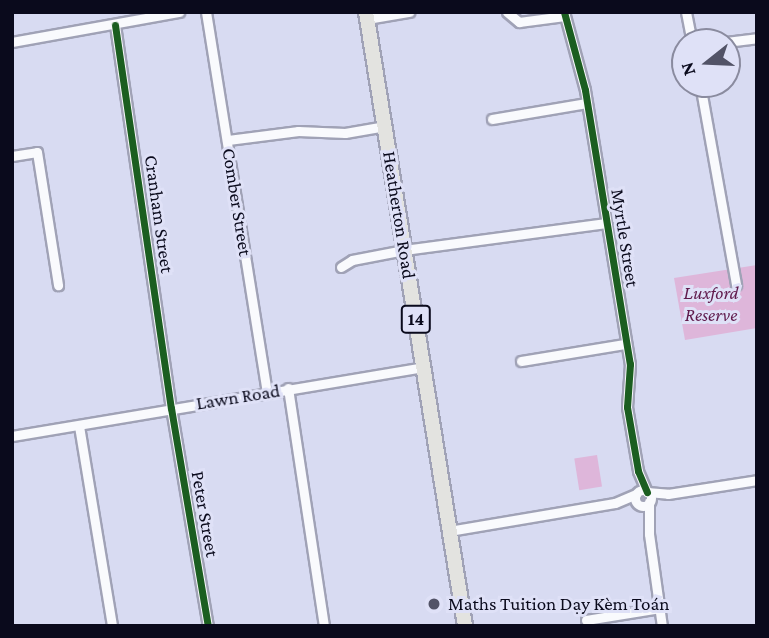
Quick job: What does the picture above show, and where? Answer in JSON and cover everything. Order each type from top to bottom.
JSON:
[{"type":"main road","name":"Heatherton Road","points":[[366,16],[465,626]]},
{"type":"street","points":[[12,42],[179,12]]},
{"type":"street","name":"Comber Street","points":[[206,12],[267,391]]},
{"type":"street","points":[[366,16],[409,12]]},
{"type":"street","points":[[507,12],[519,22],[564,14]]},
{"type":"street","name":"Myrtle Street","points":[[564,14],[587,103],[630,365],[627,407],[638,471],[648,497],[649,534],[662,626]]},
{"type":"street","name":"Cranham Street","points":[[115,25],[172,408]]},
{"type":"street","points":[[703,98],[736,285]]},
{"type":"street","points":[[492,119],[587,103]]},
{"type":"street","points":[[228,140],[298,131],[345,133],[385,126]]},
{"type":"street","points":[[12,156],[37,152],[58,285]]},
{"type":"street","points":[[341,267],[352,260],[404,250],[606,223]]},
{"type":"street","points":[[521,361],[625,344]]},
{"type":"street","name":"Lawn Road","points":[[12,436],[267,391],[423,367]]},
{"type":"street","points":[[288,388],[324,626]]},
{"type":"street","name":"Peter Street","points":[[172,408],[208,626]]},
{"type":"street","points":[[79,426],[112,626]]},
{"type":"street","name":"Myrtle Street","points":[[638,471],[637,499],[649,534]]},
{"type":"street","points":[[449,531],[757,480]]},
{"type":"street","points":[[586,620],[660,608]]},
{"type":"green space","name":"Luxford Reserve","points":[[757,265],[757,328],[685,340],[674,278]]},
{"type":"green space","points":[[597,455],[602,487],[579,490],[574,459]]},
{"type":"cycle path","points":[[564,12],[585,90],[630,364],[627,407],[638,471],[647,492]]},
{"type":"cycle path","points":[[115,25],[171,408],[208,626]]},
{"type":"place","name":"Maths Tuition Dạy Kèm Toán","points":[[434,604]]}]
